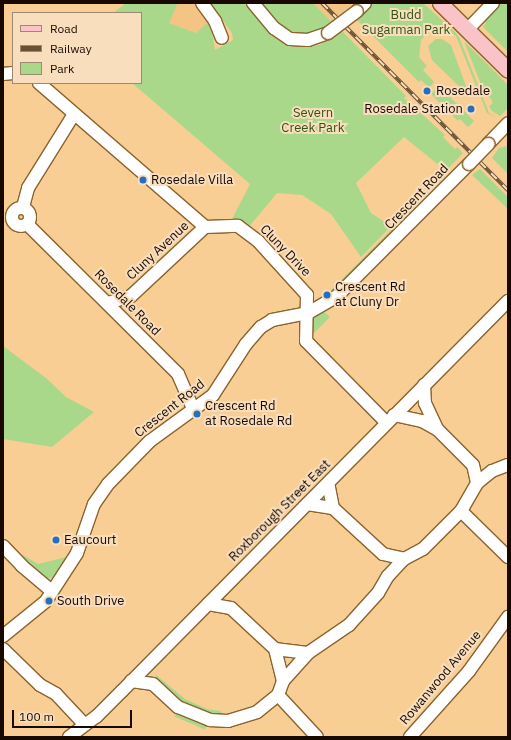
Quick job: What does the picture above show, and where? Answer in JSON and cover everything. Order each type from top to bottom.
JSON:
[{"type":"main road","points":[[440,3],[508,70]]},
{"type":"street","points":[[202,3],[215,21],[222,38]]},
{"type":"street","points":[[253,3],[274,28],[290,39],[308,40],[328,33],[361,7]]},
{"type":"street","points":[[467,30],[494,3]]},
{"type":"street","points":[[40,84],[61,99],[74,114],[205,227]]},
{"type":"street","points":[[22,207],[28,188],[74,114]]},
{"type":"street","name":"Crescent Road","points":[[3,636],[42,605],[52,591],[77,553],[94,504],[108,484],[150,441],[194,411],[213,395],[246,344],[264,324],[272,320],[308,313],[336,297],[353,282],[508,123]]},
{"type":"street","points":[[22,207],[30,216],[27,224],[16,225],[7,216],[14,210],[22,207]]},
{"type":"street","name":"Rosedale Road","points":[[27,224],[178,374],[194,411]]},
{"type":"street","name":"Cluny Drive","points":[[205,227],[238,226],[249,233],[284,267],[307,295],[308,313],[304,328],[306,341],[390,419]]},
{"type":"street","name":"Cluny Avenue","points":[[108,303],[131,296],[205,227]]},
{"type":"street","name":"Cluny Avenue","points":[[124,319],[131,296]]},
{"type":"street","name":"Roxborough Street East","points":[[68,737],[85,725],[131,681],[508,301]]},
{"type":"street","points":[[424,385],[425,403],[438,430]]},
{"type":"street","points":[[390,419],[422,421],[438,430],[473,465],[492,471]]},
{"type":"street","points":[[473,465],[477,483]]},
{"type":"street","points":[[131,681],[153,684],[188,712],[219,721],[249,716],[266,707],[278,695],[283,681],[308,653],[350,625],[378,594],[388,576],[404,559],[423,549],[460,511],[477,483],[492,471],[508,465]]},
{"type":"street","points":[[328,483],[333,508]]},
{"type":"street","points":[[307,504],[333,508],[383,554],[404,559]]},
{"type":"street","points":[[460,511],[508,557]]},
{"type":"street","points":[[3,546],[22,566],[52,591]]},
{"type":"street","points":[[383,554],[388,576]]},
{"type":"street","points":[[225,586],[231,608],[275,649],[283,681]]},
{"type":"street","points":[[208,604],[231,608]]},
{"type":"street","name":"Rowanwood Avenue","points":[[410,737],[469,671],[508,617]]},
{"type":"street","points":[[3,648],[40,685],[56,694],[85,725]]},
{"type":"street","points":[[275,649],[308,653]]},
{"type":"street","points":[[150,662],[153,684]]},
{"type":"street","points":[[278,695],[317,737]]},
{"type":"shaded area","points":[[178,3],[198,3],[210,20],[196,33],[169,23]]},
{"type":"shaded area","points":[[313,3],[354,3],[331,21]]},
{"type":"green space","name":"Severn Creek Park","points":[[126,3],[178,3],[169,23],[196,33],[210,20],[215,50],[233,40],[232,33],[210,3],[244,3],[273,36],[295,47],[319,45],[342,31],[406,96],[404,98],[445,135],[443,137],[455,149],[457,147],[463,153],[446,171],[404,137],[356,183],[371,213],[391,226],[361,257],[331,214],[302,195],[277,193],[248,228],[231,221],[250,184],[133,84],[142,84],[142,12],[114,12]]},
{"type":"green space","points":[[259,3],[313,3],[331,21],[323,27],[325,29],[314,35],[290,33],[277,23]]},
{"type":"green space","name":"Budd Sugarman Park","points":[[374,3],[423,3],[453,30],[459,37],[489,113],[497,118],[487,113],[456,36],[448,30],[437,29],[427,33],[421,40],[419,57],[427,66],[423,70],[434,82],[429,88],[421,80],[419,82],[357,20]]},
{"type":"green space","points":[[498,3],[508,3],[508,52],[483,27],[486,23],[483,19]]},
{"type":"green space","points":[[436,39],[442,39],[451,45],[470,97],[432,60],[428,46]]},
{"type":"green space","points":[[464,41],[508,85],[508,108],[500,116],[492,111],[489,106],[493,103],[490,97],[486,97]]},
{"type":"green space","points":[[439,86],[474,121],[468,127],[460,119],[458,121],[431,94]]},
{"type":"green space","points":[[507,146],[508,174],[492,158],[499,148]]},
{"type":"green space","points":[[480,169],[508,197],[508,209],[472,175]]},
{"type":"green space","points":[[402,219],[406,223],[334,293],[331,290]]},
{"type":"green space","points":[[323,311],[330,317],[311,336],[309,332],[314,317]]},
{"type":"green space","points":[[3,346],[46,378],[66,397],[94,412],[52,447],[3,439]]},
{"type":"green space","points":[[23,555],[38,564],[67,557],[55,576],[48,579],[21,557]]},
{"type":"green space","points":[[155,674],[185,699],[207,709],[220,711],[225,717],[185,706],[158,682]]},
{"type":"green space","points":[[177,711],[207,724],[205,729],[175,717]]},
{"type":"railway","points":[[322,3],[508,190]]},
{"type":"place","name":"Rosedale","points":[[427,91]]},
{"type":"place","name":"Rosedale Station","points":[[471,109]]},
{"type":"place","name":"Rosedale Villa","points":[[143,180]]},
{"type":"place","name":"Crescent Rd at Cluny Dr","points":[[327,295]]},
{"type":"place","name":"Crescent Rd at Rosedale Rd","points":[[197,414]]},
{"type":"place","name":"Eaucourt","points":[[56,540]]},
{"type":"place","name":"South Drive","points":[[49,601]]}]
